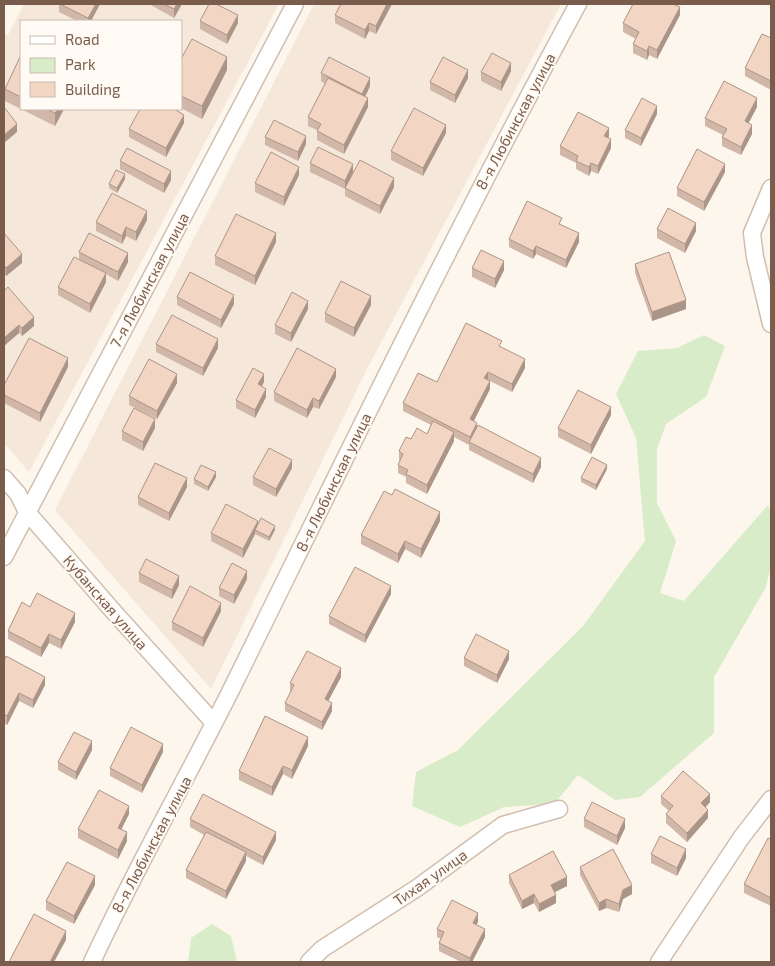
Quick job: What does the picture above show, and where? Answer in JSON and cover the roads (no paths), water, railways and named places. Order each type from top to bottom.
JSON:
[{"type":"street","name":"7-я Любинская улица","points":[[4,557],[295,4]]},
{"type":"street","name":"8-я Любинская улица","points":[[92,962],[118,906],[214,723],[434,276],[578,4]]},
{"type":"street","points":[[771,188],[752,233],[755,257],[771,324]]},
{"type":"street","name":"Кубанская улица","points":[[4,478],[18,494],[27,512],[214,723]]},
{"type":"street","points":[[659,962],[741,838],[771,799]]},
{"type":"street","name":"Тихая улица","points":[[309,962],[322,949],[416,888],[503,824],[559,809]]}]
